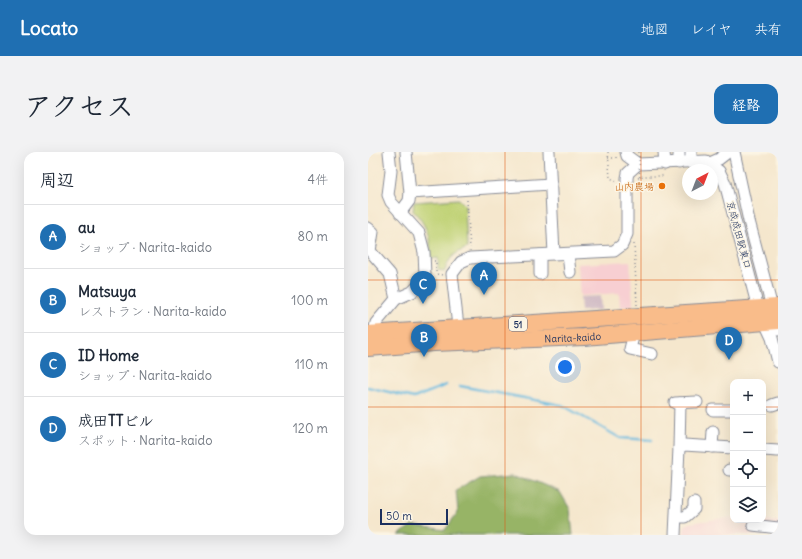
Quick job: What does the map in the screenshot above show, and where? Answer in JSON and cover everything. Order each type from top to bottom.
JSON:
[{"type":"highway","name":"Narita-kaido","points":[[368,348],[459,335],[565,317],[772,317]]},
{"type":"highway","name":"Narita-kaido","points":[[371,333],[459,335],[634,332],[772,317]]},
{"type":"street","points":[[371,333],[376,323],[396,299],[412,292],[421,283],[425,275],[424,252],[419,234],[391,202],[388,195],[391,171],[389,152]]},
{"type":"street","points":[[400,213],[409,201],[410,193],[406,152]]},
{"type":"street","points":[[549,152],[554,254]]},
{"type":"street","points":[[662,167],[664,152]]},
{"type":"street","points":[[623,155],[638,164],[662,167],[679,158],[691,157],[710,162],[719,159],[728,152]]},
{"type":"street","name":"京成成田駅東口","points":[[734,152],[772,317]]},
{"type":"street","points":[[459,335],[453,275],[458,265],[470,258],[608,252],[614,251],[622,245],[627,234],[622,186],[623,155]]},
{"type":"street","name":"京成成田駅東口","points":[[710,162],[719,171],[725,183],[772,317]]},
{"type":"street","points":[[622,186],[628,173],[638,164]]},
{"type":"street","points":[[410,193],[551,184]]},
{"type":"street","points":[[368,228],[373,232],[370,251],[390,274],[396,299]]},
{"type":"street","points":[[568,254],[570,272]]},
{"type":"street","points":[[540,255],[540,274]]},
{"type":"street","points":[[772,317],[772,338],[778,362]]},
{"type":"street","points":[[634,332],[630,349],[652,354]]},
{"type":"street","points":[[675,535],[677,517],[677,452],[679,448],[678,403],[696,402]]},
{"type":"street","points":[[713,410],[730,410]]},
{"type":"street","points":[[712,447],[713,432]]},
{"type":"street","points":[[679,448],[684,445],[694,448],[730,448]]},
{"type":"street","points":[[766,450],[778,451]]},
{"type":"street","points":[[677,517],[685,517],[694,509],[694,503]]},
{"type":"street","points":[[753,525],[778,528]]},
{"type":"path","points":[[608,152],[610,178],[622,186]]},
{"type":"path","points":[[639,152],[640,184]]},
{"type":"path","points":[[608,158],[616,158],[623,155]]},
{"type":"path","points":[[634,181],[643,176],[662,176],[662,167]]},
{"type":"path","points":[[466,189],[470,258]]},
{"type":"path","points":[[635,239],[637,317]]},
{"type":"path","points":[[425,266],[431,266],[431,261],[436,261],[436,274],[453,275]]},
{"type":"shaded area","points":[[630,261],[633,306],[620,307],[619,293],[580,296],[578,264]]},
{"type":"shaded area","points":[[600,296],[601,310],[581,311],[580,297]]},
{"type":"shaded area","points":[[730,517],[730,523],[766,523],[766,521],[778,521],[778,535],[683,535],[685,525]]},
{"type":"green space","points":[[459,199],[465,205],[467,248],[450,259],[445,271],[438,270],[438,258],[431,259],[429,239],[422,221],[413,211],[414,202]]},
{"type":"green space","points":[[516,473],[560,492],[570,509],[573,535],[399,535],[412,525],[445,530],[458,512],[456,490],[480,476]]},
{"type":"waterway","points":[[368,387],[414,398],[446,385]]},
{"type":"waterway","points":[[460,386],[562,405],[620,438],[652,440]]},
{"type":"place","name":"山内農場","points":[[662,186]]},
{"type":"place","name":"au","points":[[484,295]]},
{"type":"place","name":"ID Home","points":[[423,304]]},
{"type":"place","name":"Matsuya","points":[[424,357]]},
{"type":"place","name":"成田TTビル","points":[[729,360]]}]
